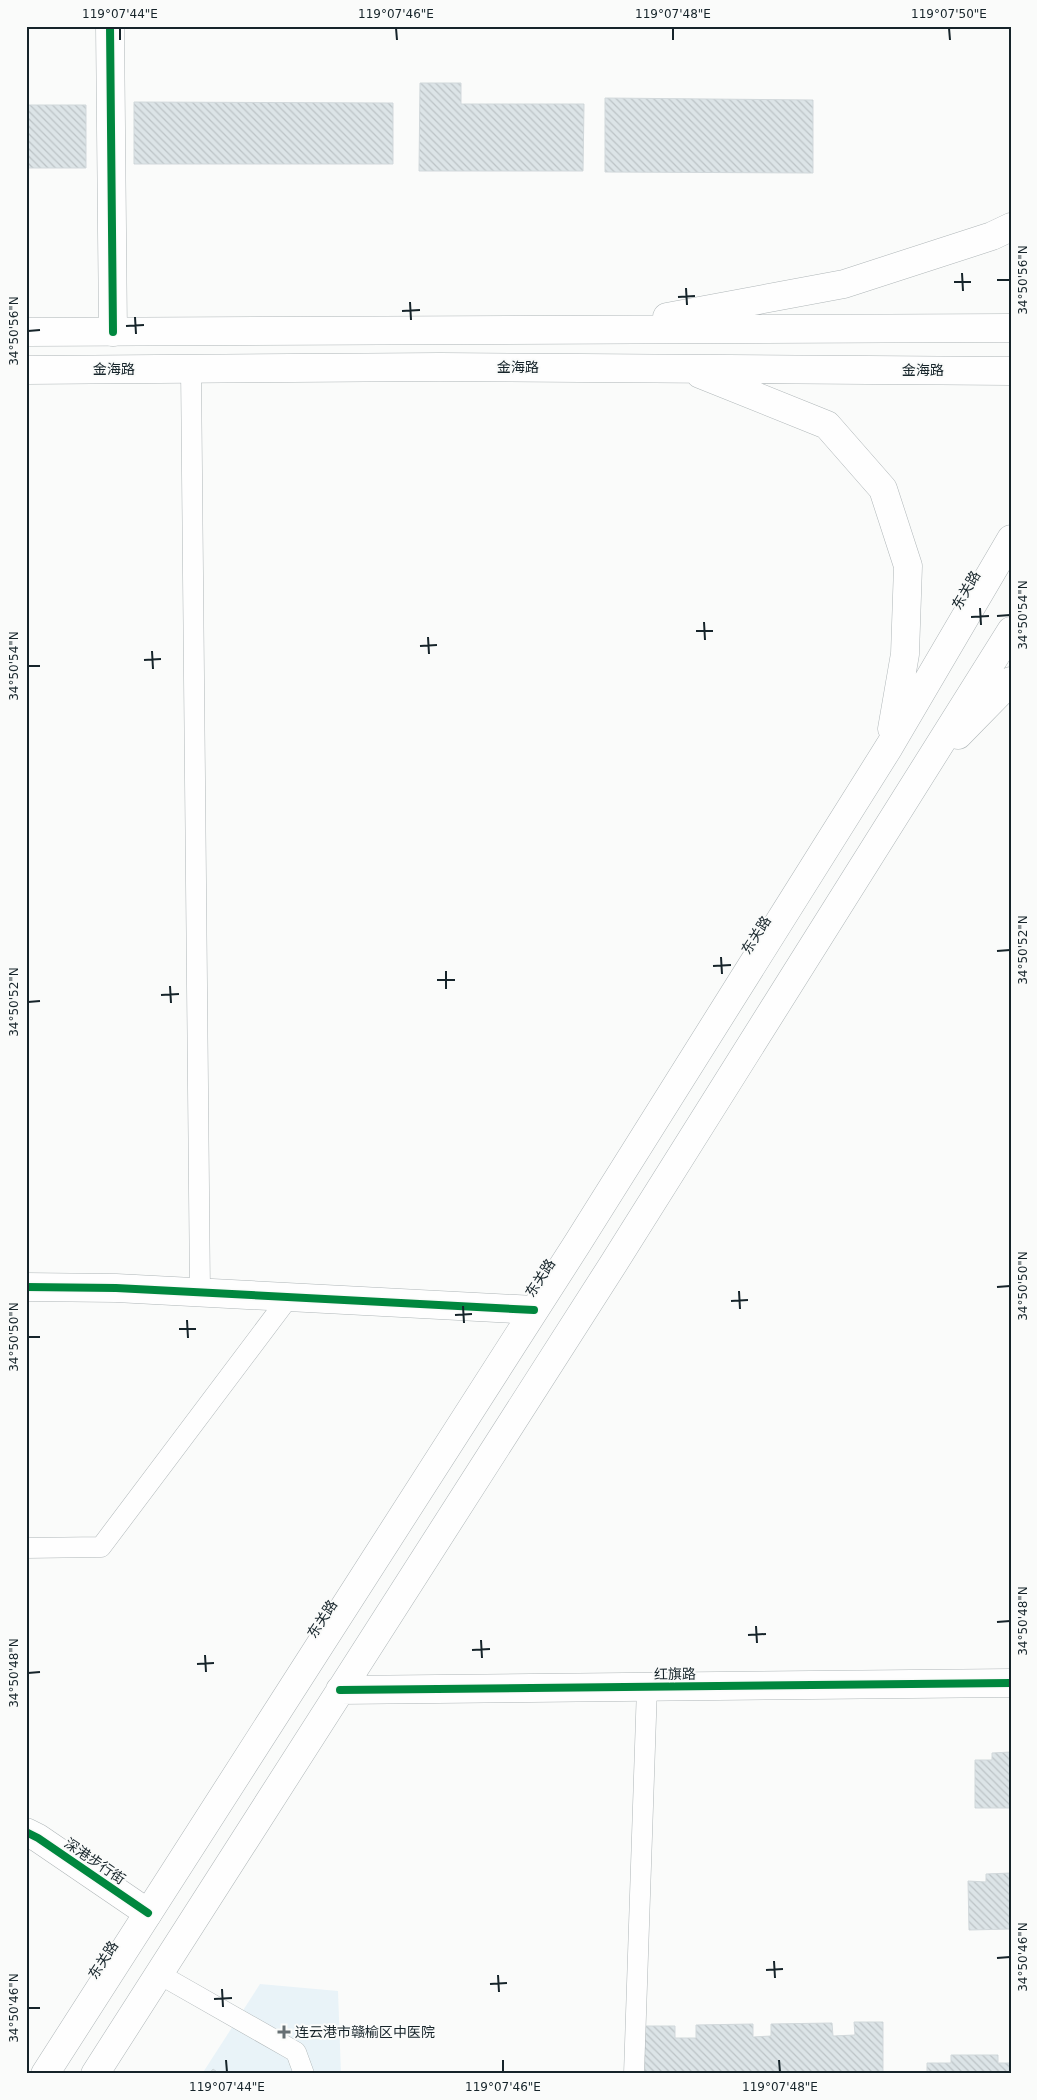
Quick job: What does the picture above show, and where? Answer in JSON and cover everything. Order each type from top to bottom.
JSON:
[{"type":"main road","points":[[110,26],[113,332]]},
{"type":"main road","points":[[598,330],[844,284],[992,236],[1011,227]]},
{"type":"main road","points":[[26,332],[1011,328]]},
{"type":"main road","name":"金海路","points":[[26,370],[430,367],[1011,371]]},
{"type":"main road","points":[[685,368],[827,425],[883,489],[908,566],[905,654],[889,747]]},
{"type":"main road","name":"东关路","points":[[45,2074],[534,1310],[889,747],[1011,539]]},
{"type":"main road","points":[[95,2074],[612,1266],[1011,631]]},
{"type":"main road","points":[[921,774],[1011,681]]},
{"type":"main road","points":[[26,1287],[116,1288],[534,1310]]},
{"type":"main road","name":"红旗路","points":[[340,1690],[1011,1682]]},
{"type":"main road","name":"深港步行街","points":[[26,1832],[38,1838],[148,1913]]},
{"type":"lane","points":[[191,369],[200,1292]]},
{"type":"lane","points":[[26,1548],[101,1547],[289,1297]]},
{"type":"lane","points":[[634,2074],[647,1687]]},
{"type":"lane","points":[[159,1974],[296,2052],[304,2074]]},
{"type":"shaded area","name":"连云港市赣榆区中医院","points":[[260,1984],[338,1991],[341,2074],[202,2074]]},
{"type":"building","points":[[420,83],[461,83],[461,104],[584,104],[583,171],[419,171]]},
{"type":"building","points":[[605,98],[813,100],[813,173],[605,172]]},
{"type":"building","points":[[134,102],[393,103],[393,164],[134,164]]},
{"type":"building","points":[[26,105],[86,105],[86,168],[26,168]]},
{"type":"building","points":[[1011,1752],[1011,1808],[975,1808],[975,1760],[992,1760],[992,1753]]},
{"type":"building","points":[[1011,1873],[1011,1929],[969,1930],[968,1881],[986,1882],[986,1874]]},
{"type":"building","points":[[854,2022],[883,2022],[883,2074],[645,2074],[644,2026],[675,2026],[675,2038],[696,2038],[696,2025],[753,2024],[753,2037],[771,2036],[771,2024],[832,2023],[833,2036],[855,2035]]},
{"type":"building","points":[[951,2055],[998,2055],[998,2063],[1011,2063],[1011,2074],[927,2074],[927,2063],[951,2063]]},
{"type":"building","points":[[213,2069],[220,2074],[209,2074]]},
{"type":"cycle path","points":[[110,26],[113,332]]},
{"type":"cycle path","points":[[26,1287],[116,1288],[534,1310]]},
{"type":"cycle path","points":[[340,1690],[1011,1683]]},
{"type":"cycle path","points":[[26,1832],[38,1838],[148,1913]]},
{"type":"place","name":"连云港市赣榆区中医院","points":[[284,2032]]}]
